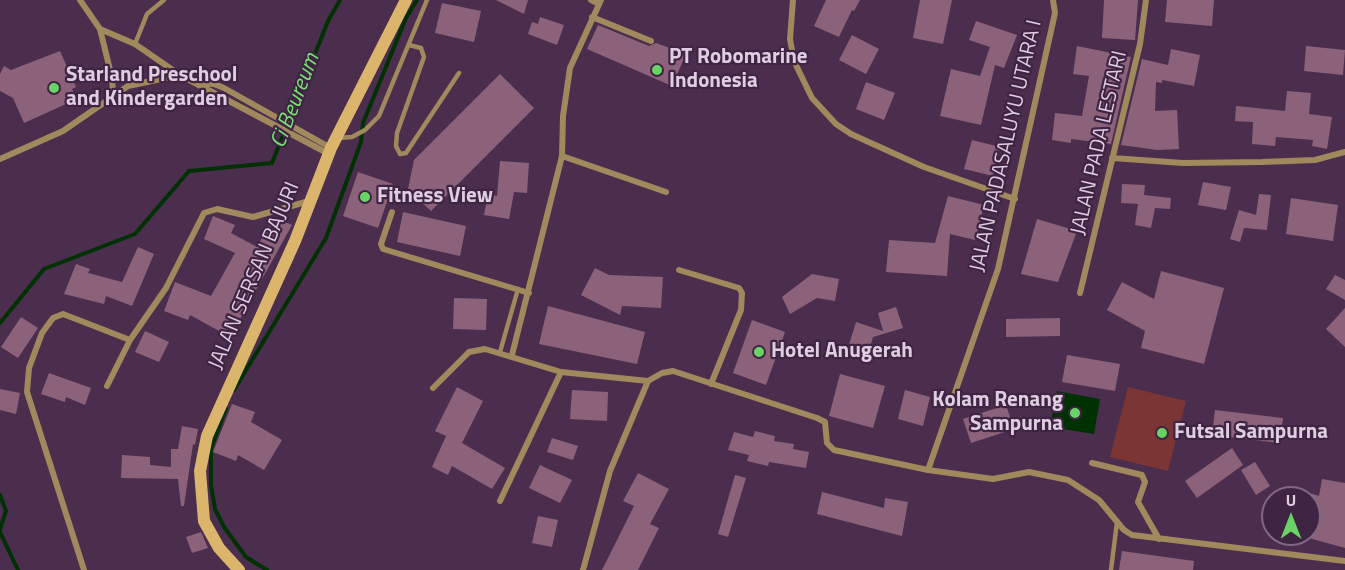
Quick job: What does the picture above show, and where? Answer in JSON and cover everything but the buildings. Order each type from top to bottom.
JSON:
[{"type":"main road","name":"JALAN SERSAN BAJURI","points":[[239,570],[219,548],[204,521],[202,462],[207,436],[295,241],[332,146],[406,0]]},
{"type":"street","points":[[80,0],[100,29],[112,78],[113,94]]},
{"type":"street","points":[[512,355],[562,156],[563,116],[570,68],[600,2],[591,0]]},
{"type":"street","points":[[793,0],[790,39],[794,61],[812,98],[836,124],[851,134],[924,167],[1015,200]]},
{"type":"street","name":"JALAN PADASALUYU UTARA I","points":[[928,470],[998,269],[1055,13],[1053,0]]},
{"type":"street","name":"JALAN PADA LESTARI","points":[[1080,293],[1140,44],[1146,0]]},
{"type":"street","points":[[592,17],[651,41]]},
{"type":"street","points":[[100,29],[135,44],[180,75],[232,102],[309,138],[332,146]]},
{"type":"street","points":[[0,159],[63,130],[128,86],[180,75]]},
{"type":"street","points":[[199,83],[214,84],[309,138]]},
{"type":"street","points":[[1112,158],[1183,163],[1262,162],[1315,160],[1345,152]]},
{"type":"street","points":[[562,156],[666,192]]},
{"type":"street","points":[[107,386],[130,340],[166,288],[204,213],[217,209],[253,217],[309,201]]},
{"type":"street","points":[[392,212],[381,244],[383,249],[529,293]]},
{"type":"street","points":[[679,270],[739,288],[742,293],[741,310],[711,384]]},
{"type":"street","points":[[84,570],[27,392],[27,374],[42,333],[58,315],[68,316],[130,340]]},
{"type":"street","points":[[433,388],[469,352],[485,349],[512,355],[561,372],[648,381],[662,373],[673,371],[817,418],[825,422],[827,443],[834,450],[928,470],[998,480],[1029,472],[1054,475],[1085,488],[1132,535],[1345,561]]},
{"type":"street","points":[[500,501],[561,372]]},
{"type":"street","points":[[583,570],[610,471],[648,381]]},
{"type":"street","points":[[1092,464],[1142,474],[1145,482],[1138,502],[1159,539]]},
{"type":"lane","points":[[135,44],[147,14],[164,0]]},
{"type":"lane","points":[[332,146],[358,134],[379,116],[427,0]]},
{"type":"lane","points":[[409,45],[421,48],[424,57],[397,133],[396,146],[400,154],[406,153],[459,73]]},
{"type":"lane","points":[[500,352],[518,289]]},
{"type":"lane","points":[[1111,570],[1117,522]]},
{"type":"shaded area","points":[[1128,387],[1186,401],[1168,471],[1110,457]]},
{"type":"shaded area","name":"Kolam Renang Sampurna","points":[[1057,391],[1100,399],[1094,434],[1050,427]]},
{"type":"waterway","name":"Ci Beureum","points":[[0,323],[44,269],[135,234],[189,171],[272,163],[328,21],[340,0]]},
{"type":"waterway","points":[[234,390],[326,238],[361,142],[363,123],[406,18],[417,0]]},
{"type":"waterway","points":[[226,408],[211,448],[211,485],[215,509],[224,527],[246,557],[267,570]]},
{"type":"waterway","name":"Ci Beureum","points":[[0,495],[6,511],[0,529]]},
{"type":"waterway","name":"Ci Beureum","points":[[0,532],[18,570]]},
{"type":"place","name":"PT Robomarine Indonesia","points":[[657,70]]},
{"type":"place","name":"Starland Preschool and Kindergarden","points":[[54,88]]},
{"type":"place","name":"Fitness View","points":[[365,197]]},
{"type":"place","name":"Hotel Anugerah","points":[[759,352]]},
{"type":"place","name":"Kolam Renang Sampurna","points":[[1075,413]]},
{"type":"place","name":"Futsal Sampurna","points":[[1162,433]]}]
